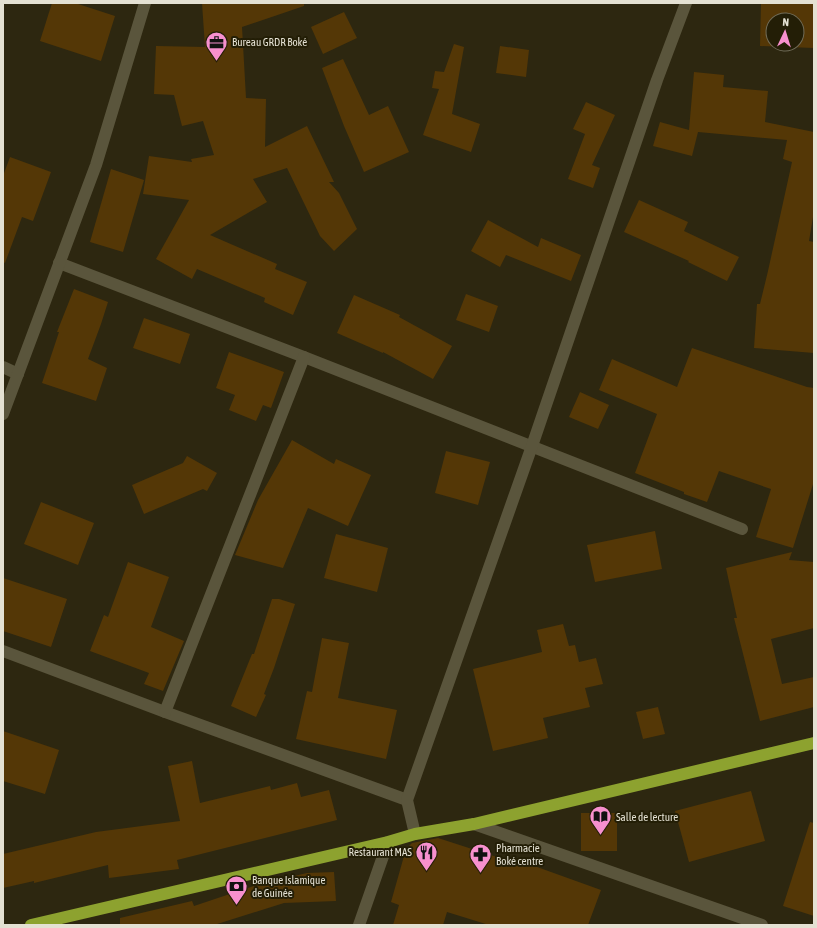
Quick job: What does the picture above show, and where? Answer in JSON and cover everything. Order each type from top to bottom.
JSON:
[{"type":"highway","points":[[31,925],[388,842],[415,834],[474,824],[814,743]]},
{"type":"street","points":[[3,414],[96,164],[145,3]]},
{"type":"street","points":[[415,834],[407,800],[532,446],[657,80],[686,3]]},
{"type":"street","points":[[59,263],[304,357],[742,529]]},
{"type":"street","points":[[166,712],[304,357]]},
{"type":"street","points":[[3,367],[18,374]]},
{"type":"street","points":[[3,651],[407,800]]},
{"type":"street","points":[[474,824],[762,925]]},
{"type":"street","points":[[359,925],[388,842]]},
{"type":"building","points":[[52,3],[75,3],[115,16],[101,61],[40,41]]},
{"type":"building","points":[[202,3],[304,3],[304,6],[242,27],[246,98],[266,99],[265,147],[307,126],[334,182],[329,182],[339,193],[357,229],[334,251],[320,236],[287,168],[253,179],[267,202],[210,235],[277,264],[275,269],[307,282],[293,315],[264,302],[265,298],[197,269],[192,279],[156,259],[189,200],[143,194],[149,156],[192,162],[191,159],[214,155],[203,121],[182,126],[174,95],[154,94],[156,46],[205,47]]},
{"type":"building","points":[[761,3],[814,3],[814,48],[805,48],[805,12],[765,12],[765,46],[760,46]]},
{"type":"building","points":[[344,12],[357,38],[323,54],[311,27]]},
{"type":"building","points":[[454,44],[464,47],[452,114],[480,124],[471,152],[423,135],[439,89],[432,88],[435,71],[444,72]]},
{"type":"building","points":[[500,46],[529,50],[526,77],[496,73]]},
{"type":"building","points":[[343,59],[369,115],[388,106],[409,152],[364,172],[344,126],[322,68]]},
{"type":"building","points":[[694,72],[724,75],[723,87],[768,91],[765,122],[814,132],[814,211],[809,241],[814,242],[814,353],[754,348],[757,304],[760,304],[792,162],[783,159],[787,140],[698,132],[692,156],[653,146],[660,122],[689,130]]},
{"type":"building","points":[[586,102],[615,115],[592,165],[600,168],[593,188],[568,179],[585,134],[573,129]]},
{"type":"building","points":[[10,157],[51,172],[33,221],[22,217],[5,263],[3,262],[3,176]]},
{"type":"building","points":[[111,169],[144,180],[123,252],[90,242]]},
{"type":"building","points":[[639,200],[688,222],[684,231],[739,257],[727,281],[688,262],[689,261],[624,232]]},
{"type":"building","points":[[488,220],[538,247],[541,238],[581,255],[571,281],[506,255],[500,267],[471,251]]},
{"type":"building","points":[[74,289],[108,302],[88,359],[107,368],[96,401],[42,383],[59,332],[57,332]]},
{"type":"building","points":[[466,294],[498,306],[489,332],[456,320]]},
{"type":"building","points":[[354,295],[400,315],[399,317],[452,346],[433,379],[383,352],[337,333]]},
{"type":"building","points":[[144,318],[190,334],[180,364],[133,348]]},
{"type":"building","points":[[692,348],[807,387],[814,388],[814,481],[793,548],[756,537],[771,489],[719,471],[707,502],[635,473],[657,414],[599,390],[612,359],[677,387]]},
{"type":"building","points":[[229,352],[284,372],[271,408],[263,405],[256,421],[229,410],[235,395],[216,388]]},
{"type":"building","points":[[580,392],[609,405],[598,429],[569,417]]},
{"type":"building","points":[[292,440],[334,464],[336,459],[371,475],[348,526],[308,508],[283,568],[235,555],[258,500]]},
{"type":"building","points":[[446,451],[490,462],[478,505],[435,493]]},
{"type":"building","points":[[187,456],[217,473],[207,491],[203,489],[144,514],[132,485],[183,463]]},
{"type":"building","points":[[41,502],[94,523],[78,565],[24,544]]},
{"type":"building","points":[[655,531],[662,569],[595,582],[587,545]]},
{"type":"building","points":[[336,534],[388,548],[377,592],[324,578]]},
{"type":"building","points":[[792,552],[789,560],[814,562],[814,628],[771,639],[782,684],[814,677],[814,707],[760,721],[734,618],[737,618],[726,568]]},
{"type":"building","points":[[128,562],[169,577],[151,627],[184,641],[163,691],[144,684],[149,673],[90,651],[104,615],[108,617]]},
{"type":"building","points":[[3,578],[67,599],[51,647],[3,631]]},
{"type":"building","points":[[272,599],[279,599],[295,604],[264,694],[266,695],[256,717],[231,706],[252,654],[254,654]]},
{"type":"building","points":[[563,624],[569,646],[575,645],[579,662],[596,658],[603,684],[585,688],[590,707],[543,718],[548,738],[493,751],[473,669],[542,652],[537,630]]},
{"type":"building","points":[[322,638],[349,643],[338,698],[397,710],[386,759],[296,739],[307,691],[312,692]]},
{"type":"building","points":[[658,707],[665,734],[643,739],[636,712]]},
{"type":"building","points":[[3,731],[59,750],[45,794],[3,781]]},
{"type":"building","points":[[192,761],[200,803],[270,786],[271,790],[297,783],[301,797],[329,790],[337,820],[177,860],[179,869],[109,878],[108,865],[34,883],[34,881],[3,888],[3,854],[96,832],[180,821],[168,766]]},
{"type":"building","points":[[751,791],[765,841],[689,862],[675,811]]},
{"type":"building","points":[[581,813],[617,813],[617,851],[581,851]]},
{"type":"building","points":[[810,822],[814,823],[814,916],[783,906]]},
{"type":"building","points":[[438,838],[525,866],[526,863],[601,890],[588,925],[489,925],[447,912],[443,925],[393,925],[399,905],[391,902],[406,849],[412,843]]},
{"type":"building","points":[[334,872],[336,901],[284,903],[214,925],[120,925],[120,918],[192,901],[194,906],[260,884],[307,873]]},
{"type":"place","name":"Bureau GRDR Boké","points":[[216,62]]},
{"type":"place","name":"Salle de lecture","points":[[601,836]]},
{"type":"place","name":"Restaurant MAS","points":[[427,872]]},
{"type":"place","name":"Pharmacie Boké centre","points":[[480,874]]},
{"type":"place","name":"Banque Islamique de Guinée","points":[[237,906]]}]
